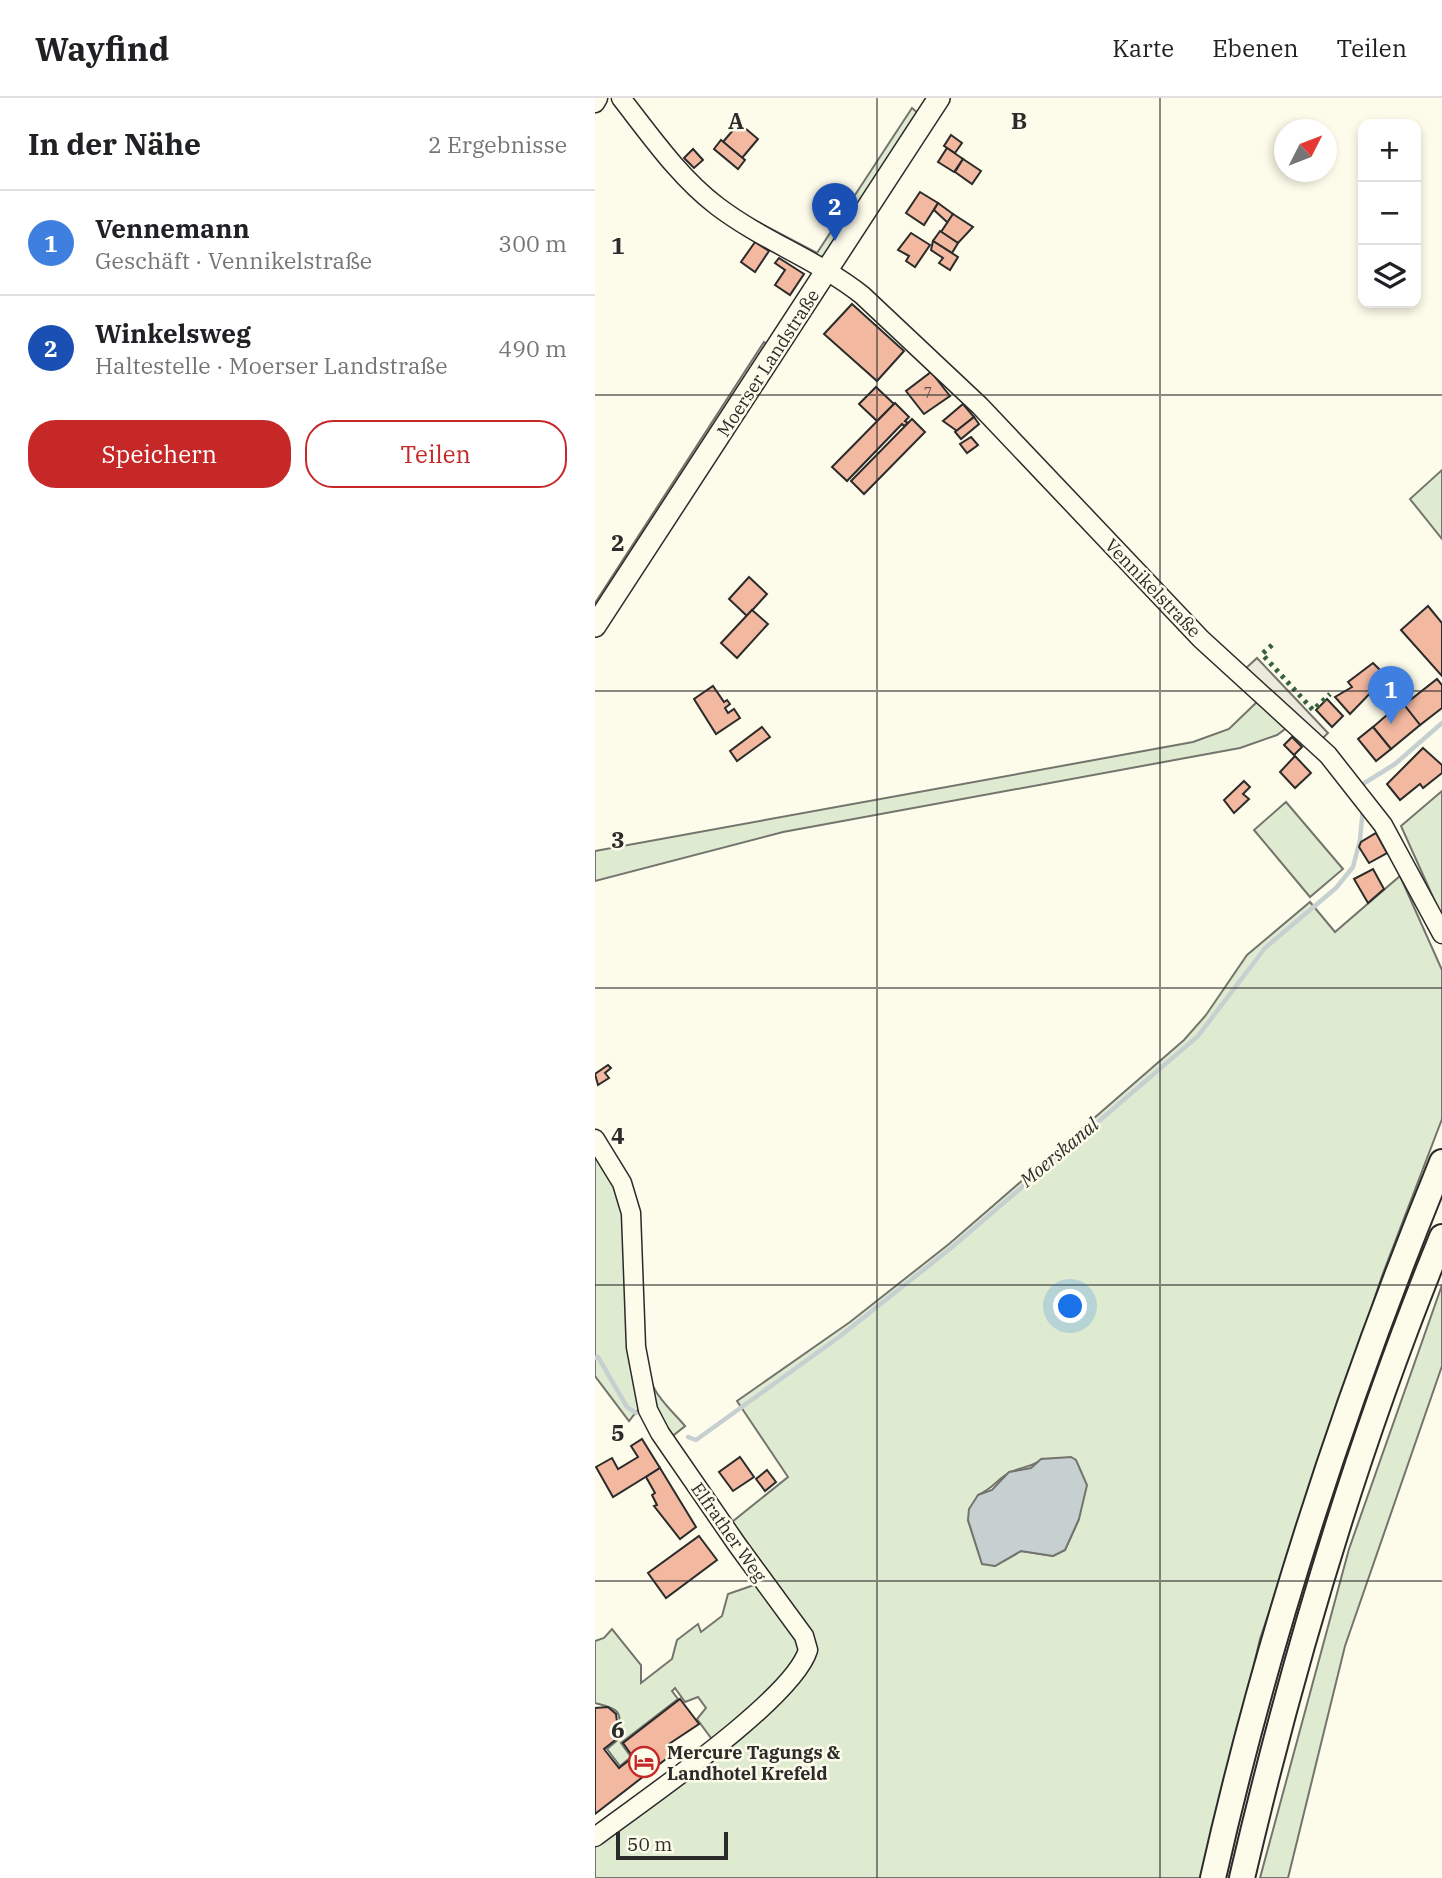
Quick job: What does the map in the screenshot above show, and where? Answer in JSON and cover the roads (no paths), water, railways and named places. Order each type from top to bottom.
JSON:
[{"type":"highway","points":[[1213,1878],[1273,1637],[1394,1279],[1442,1162]]},
{"type":"highway","points":[[1242,1878],[1306,1632],[1365,1443],[1442,1237]]},
{"type":"main road","name":"Moerser Landstraße","points":[[595,626],[939,98]]},
{"type":"street","points":[[595,103],[598,98]]},
{"type":"street","name":"Vennikelstraße","points":[[621,98],[667,157],[715,205],[805,261],[828,271],[862,295],[980,406],[1201,639],[1328,755],[1354,784],[1383,825],[1442,934]]},
{"type":"street","name":"Elfrather Weg","points":[[595,1139],[622,1182],[631,1213],[635,1338],[640,1380],[648,1410],[738,1546],[804,1636],[808,1650],[792,1675],[752,1718],[595,1837]]},
{"type":"waterway","name":"Moerskanal","points":[[1363,784],[1395,764],[1442,723]]},
{"type":"waterway","name":"Moerskanal","points":[[688,1437],[696,1440],[839,1337],[951,1248],[1198,1036],[1265,948],[1336,888],[1353,867],[1360,840],[1363,808]]},
{"type":"waterway","name":"Moerskanal","points":[[595,1358],[598,1357],[627,1407],[636,1413]]},
{"type":"place","name":"Winkelsweg","points":[[835,241]]},
{"type":"place","name":"Vennemann","points":[[1391,724]]},
{"type":"place","name":"Mercure Tagungs & Landhotel Krefeld","points":[[644,1762]]}]
